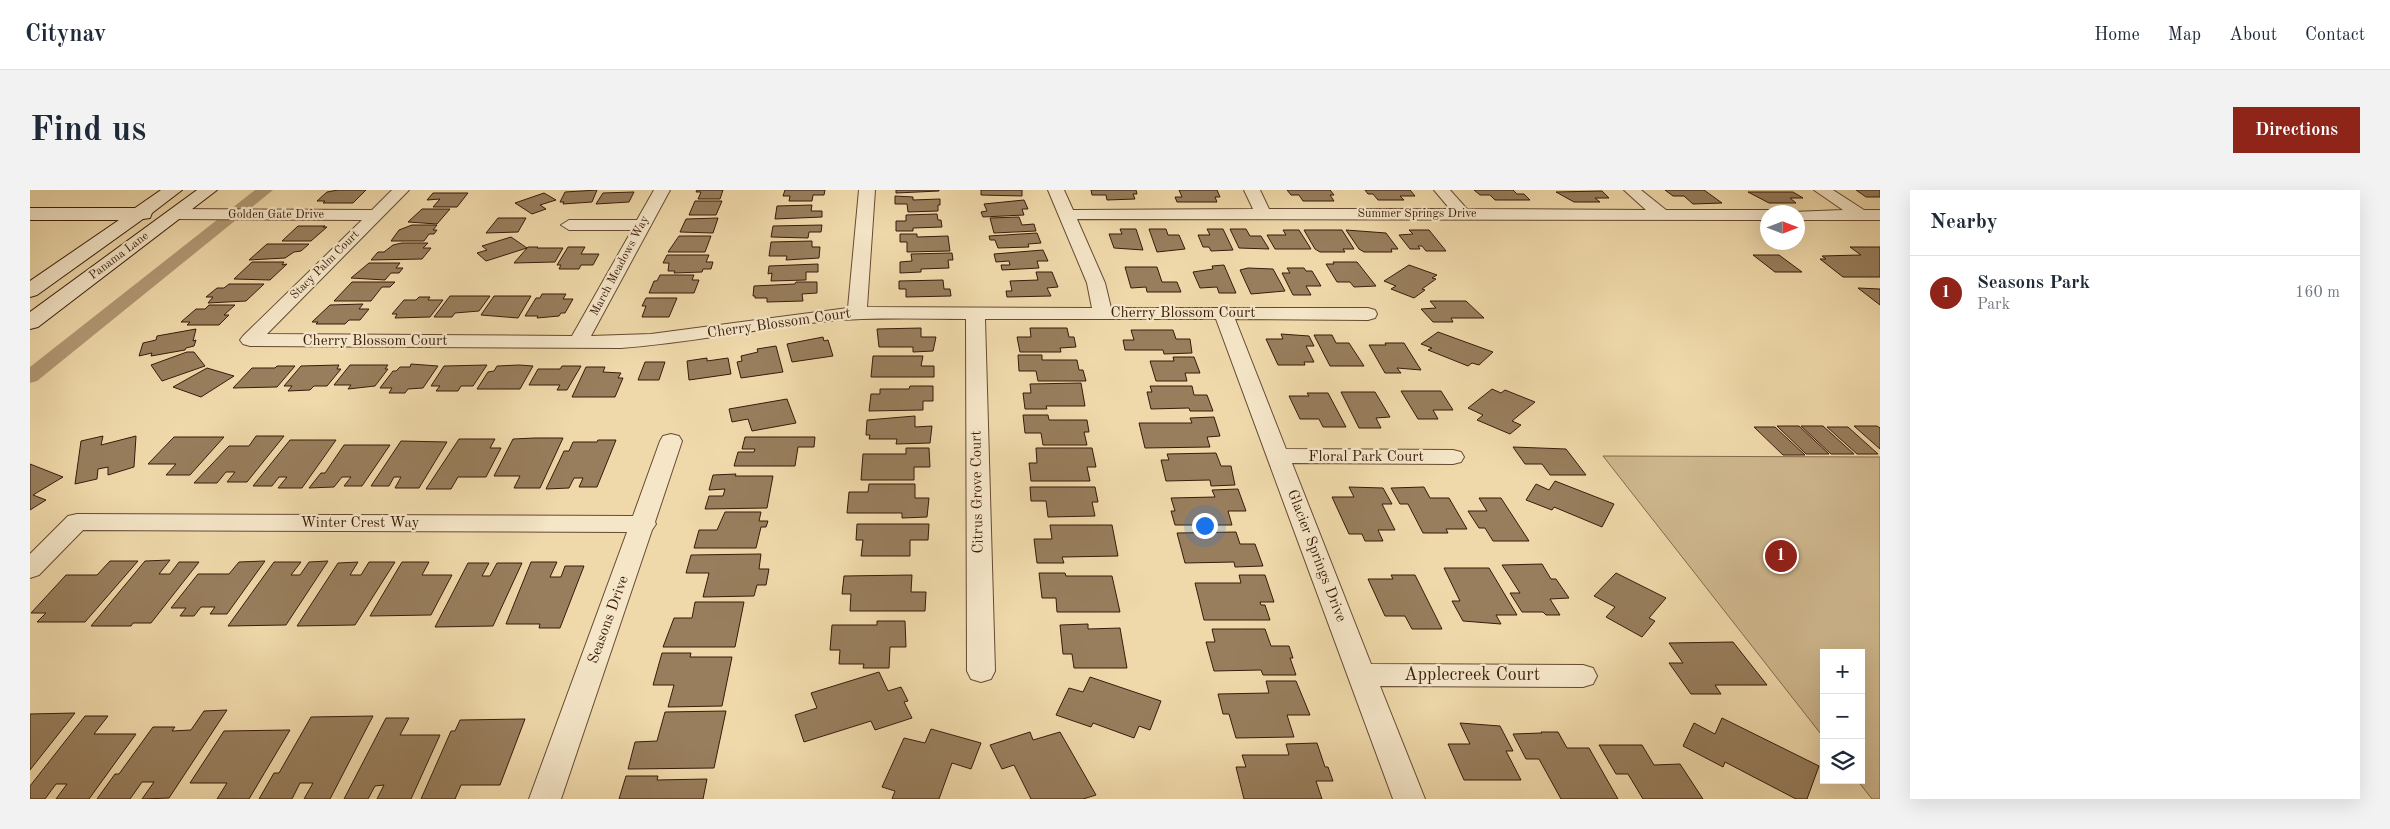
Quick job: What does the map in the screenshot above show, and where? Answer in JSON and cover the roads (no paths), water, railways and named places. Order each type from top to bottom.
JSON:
[{"type":"main road","name":"Panama Lane","points":[[30,291],[173,190]]},
{"type":"main road","name":"Panama Lane","points":[[30,322],[208,190]]},
{"type":"main road","points":[[30,214],[175,214]]},
{"type":"street","name":"Stacy Palm Court","points":[[250,340],[401,190]]},
{"type":"street","name":"March Meadows Way","points":[[579,341],[662,190]]},
{"type":"street","points":[[857,313],[867,190]]},
{"type":"street","points":[[1056,190],[1096,283],[1103,313]]},
{"type":"street","points":[[1252,190],[1264,214]]},
{"type":"street","points":[[1442,190],[1462,214]]},
{"type":"street","points":[[1632,190],[1662,215]]},
{"type":"street","points":[[1822,190],[1861,215]]},
{"type":"street","name":"Golden Gate Drive","points":[[175,214],[376,215]]},
{"type":"street","name":"Summer Springs Drive","points":[[1066,215],[1760,215]]},
{"type":"street","points":[[1805,215],[1880,215]]},
{"type":"street","points":[[569,225],[642,225]]},
{"type":"street","name":"Cherry Blossom Court","points":[[250,340],[665,340],[808,317],[857,313],[1368,314]]},
{"type":"street","name":"Citrus Grove Court","points":[[975,313],[982,672]]},
{"type":"street","name":"Glacier Springs Drive","points":[[1223,314],[1409,799]]},
{"type":"street","name":"Seasons Drive","points":[[545,799],[644,524],[671,441]]},
{"type":"street","name":"Floral Park Court","points":[[1278,456],[1453,457]]},
{"type":"street","name":"Winter Crest Way","points":[[30,570],[77,522],[644,524]]},
{"type":"street","name":"Applecreek Court","points":[[1362,675],[1583,676]]},
{"type":"waterway","points":[[30,377],[265,190]]},
{"type":"place","name":"Seasons Park","points":[[1781,556]]}]
